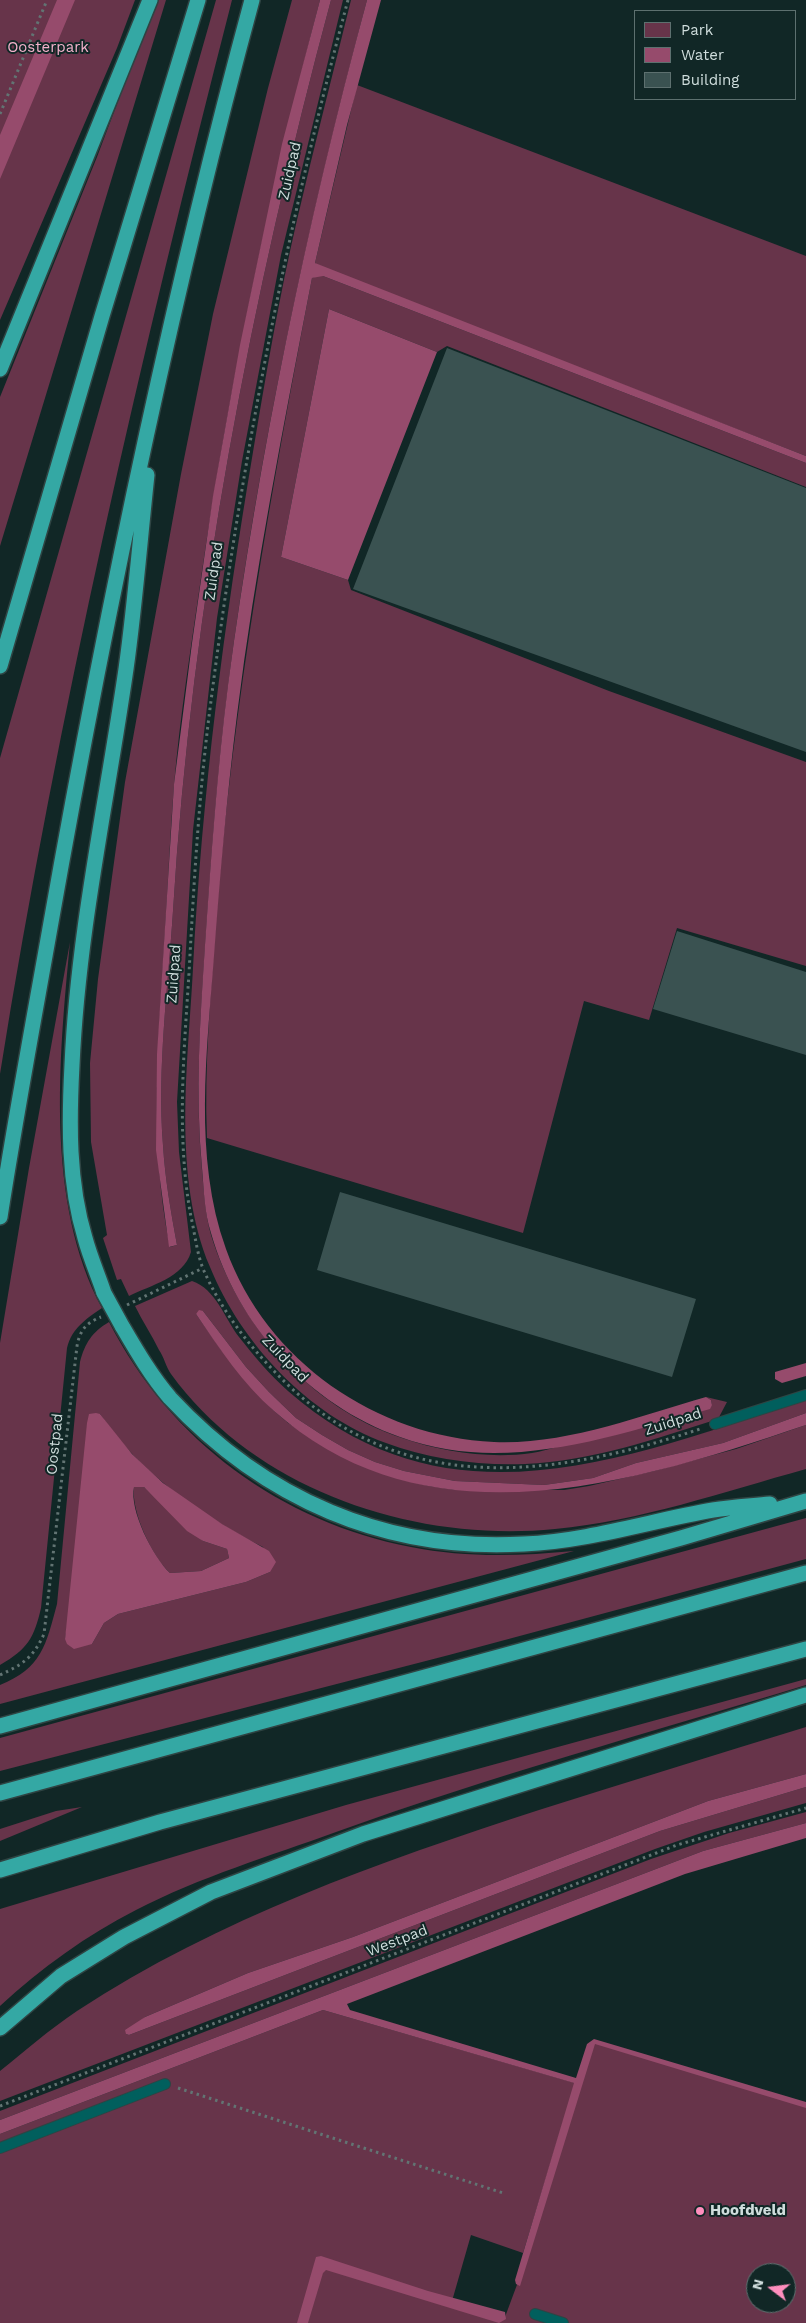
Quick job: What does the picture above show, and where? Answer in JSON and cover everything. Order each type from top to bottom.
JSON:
[{"type":"highway","points":[[0,370],[150,0]]},
{"type":"highway","points":[[0,666],[102,316],[198,0]]},
{"type":"highway","points":[[0,1217],[89,708],[155,394],[209,166],[252,0]]},
{"type":"highway","points":[[155,394],[126,668],[92,872],[78,977],[69,1118],[74,1183],[84,1238],[104,1293],[122,1326],[144,1363],[169,1396],[214,1441],[245,1466],[286,1492],[346,1520],[404,1535],[463,1544],[525,1544],[620,1531],[714,1510],[806,1501]]},
{"type":"highway","points":[[0,1726],[652,1546],[806,1501]]},
{"type":"highway","points":[[0,1793],[806,1574]]},
{"type":"highway","points":[[0,1870],[160,1822],[806,1649]]},
{"type":"highway","points":[[0,2028],[61,1976],[124,1937],[211,1892],[363,1834],[806,1696]]},
{"type":"lane","name":"Zuidpad","points":[[715,1424],[806,1395]]},
{"type":"lane","points":[[0,2148],[166,2084]]},
{"type":"lane","points":[[534,2314],[563,2323]]},
{"type":"path","points":[[0,114],[47,0]]},
{"type":"path","name":"Zuidpad","points":[[348,0],[326,80],[276,302],[235,527],[210,703],[200,808],[181,1108],[186,1190],[203,1268],[240,1333],[287,1384],[339,1425],[391,1450],[416,1457],[484,1468],[524,1468],[561,1465],[603,1457],[650,1446],[715,1424]]},
{"type":"path","points":[[121,1307],[203,1268]]},
{"type":"path","name":"Oostpad","points":[[0,1675],[27,1661],[37,1650],[44,1634],[79,1334],[84,1327],[104,1315]]},
{"type":"path","name":"Westpad","points":[[0,2106],[677,1845],[806,1808]]},
{"type":"path","points":[[166,2084],[503,2193]]},
{"type":"green space","name":"Oosterpark","points":[[0,0],[135,0],[117,48],[0,320]]},
{"type":"green space","points":[[156,0],[166,0],[0,546],[0,397],[97,157]]},
{"type":"green space","points":[[216,0],[232,0],[134,400],[104,534],[48,803],[0,1074],[0,758]]},
{"type":"green space","points":[[292,0],[320,0],[284,143],[238,359],[201,578],[174,785],[157,1089],[159,1168],[170,1247],[177,1245],[170,1208],[163,1145],[162,1057],[182,796],[194,680],[229,451],[275,224],[331,0],[343,0],[281,255],[242,461],[217,618],[193,830],[177,1102],[179,1152],[191,1252],[187,1261],[174,1274],[129,1296],[121,1279],[117,1280],[103,1238],[107,1235],[91,1142],[90,1063],[98,979],[125,782],[181,474],[213,314],[268,88]]},
{"type":"green space","points":[[351,0],[367,0],[324,170],[286,341],[254,513],[228,686],[215,816],[200,1031],[199,1114],[206,1211],[211,1235],[224,1269],[240,1301],[260,1331],[283,1359],[309,1385],[338,1406],[369,1424],[402,1438],[433,1447],[466,1453],[516,1455],[546,1450],[712,1405],[711,1400],[706,1397],[727,1402],[718,1419],[623,1448],[575,1459],[525,1464],[490,1464],[437,1457],[402,1449],[386,1443],[357,1431],[330,1414],[304,1395],[280,1373],[240,1323],[223,1295],[210,1267],[198,1232],[191,1195],[185,1119],[186,1081],[202,838],[215,709],[242,516],[290,249]]},
{"type":"green space","points":[[357,85],[806,256],[806,456],[318,266],[315,263]]},
{"type":"green space","points":[[323,276],[806,463],[806,487],[447,346],[437,352],[329,309],[281,557],[348,580],[351,590],[609,691],[806,762],[806,966],[677,928],[649,1020],[584,1001],[523,1233],[207,1138],[206,1083],[210,1001],[223,839],[232,759],[255,598],[282,438],[312,278]]},
{"type":"green space","points":[[70,942],[60,1081],[64,1176],[71,1222],[84,1267],[102,1308],[76,1329],[67,1348],[41,1608],[36,1627],[23,1648],[0,1665],[0,1343],[29,1168]]},
{"type":"green space","points":[[192,1281],[214,1297],[239,1337],[262,1365],[288,1391],[349,1434],[412,1460],[476,1471],[541,1470],[606,1460],[672,1443],[806,1400],[806,1413],[723,1443],[636,1463],[593,1478],[544,1485],[455,1481],[404,1471],[375,1462],[348,1450],[322,1435],[296,1418],[269,1392],[246,1367],[203,1311],[196,1314],[243,1377],[273,1410],[288,1423],[348,1459],[404,1480],[456,1490],[564,1490],[654,1471],[736,1449],[806,1425],[806,1469],[650,1513],[555,1529],[502,1531],[448,1527],[394,1517],[342,1501],[293,1478],[247,1450],[206,1415],[171,1374],[135,1306]]},
{"type":"green space","points":[[109,1322],[134,1365],[164,1404],[197,1439],[234,1470],[274,1496],[318,1518],[363,1535],[431,1551],[492,1555],[574,1551],[0,1704],[0,1685],[25,1671],[34,1663],[45,1643],[53,1619],[57,1604],[80,1362],[84,1349],[90,1339]],"holes":[[[100,1414],[133,1455],[173,1491],[217,1521],[263,1547],[270,1572],[246,1582],[118,1614],[104,1623],[92,1644],[65,1639]]]},
{"type":"green space","points":[[134,1487],[144,1487],[203,1541],[227,1549],[229,1558],[201,1571],[170,1573],[156,1556],[144,1533],[136,1509]]},
{"type":"green space","points":[[806,1518],[806,1559],[449,1655],[0,1771],[0,1738]]},
{"type":"green space","points":[[806,1679],[806,1685],[453,1792],[185,1887],[136,1910],[82,1941],[32,1978],[0,2006],[0,1909],[346,1805]]},
{"type":"green space","points":[[806,1727],[806,1774],[708,1801],[353,1937],[248,1973],[145,2017],[126,2034],[129,2035],[660,1831],[806,1787],[806,1803],[704,1832],[655,1849],[0,2101],[0,2071],[57,2025],[131,1978],[243,1920],[301,1895],[419,1850],[539,1810]]},
{"type":"green space","points":[[82,1807],[0,1841],[0,1829],[56,1811]]},
{"type":"green space","points":[[806,1812],[806,1823],[703,1851],[0,2120],[0,2111],[651,1859],[729,1833]]},
{"type":"green space","points":[[323,2010],[575,2083],[523,2253],[471,2235],[452,2301],[505,2317],[518,2282],[594,2042],[806,2104],[806,2323],[0,2323],[0,2134]]},
{"type":"water","points":[[57,0],[75,0],[0,179],[0,135]]},
{"type":"water","points":[[320,0],[331,0],[275,224],[251,338],[229,451],[194,680],[182,796],[162,1057],[161,1087],[164,1158],[168,1195],[177,1245],[169,1247],[156,1150],[157,1054],[174,784],[213,496],[240,345],[282,144]]},
{"type":"water","points":[[367,0],[381,0],[347,125],[315,263],[806,456],[806,463],[323,276],[312,278],[252,606],[227,805],[206,1066],[206,1141],[209,1178],[216,1214],[226,1249],[244,1289],[268,1326],[298,1358],[331,1386],[368,1408],[408,1425],[451,1437],[494,1442],[521,1442],[548,1439],[602,1428],[706,1397],[711,1400],[712,1405],[710,1409],[634,1431],[556,1448],[478,1453],[439,1448],[400,1437],[367,1423],[336,1405],[307,1383],[281,1358],[258,1330],[239,1299],[223,1267],[211,1233],[206,1209],[199,1112],[200,1029],[215,815],[228,685],[254,512],[286,340],[324,169]]},
{"type":"water","points":[[329,309],[437,352],[348,580],[281,557]]},
{"type":"water","points":[[199,1310],[203,1311],[246,1367],[296,1418],[348,1450],[375,1462],[404,1471],[455,1481],[544,1485],[593,1478],[636,1463],[723,1443],[806,1413],[806,1425],[672,1467],[603,1482],[534,1491],[465,1491],[398,1479],[334,1453],[274,1411],[252,1389],[223,1353],[196,1314]]},
{"type":"water","points":[[806,1363],[806,1376],[782,1383],[775,1379],[775,1372]]},
{"type":"water","points":[[89,1414],[100,1414],[132,1454],[163,1483],[222,1524],[269,1551],[276,1562],[270,1572],[246,1582],[118,1614],[104,1623],[92,1644],[74,1649],[67,1644],[65,1639]],"holes":[[[134,1487],[144,1487],[187,1531],[203,1541],[227,1549],[229,1558],[201,1571],[170,1573],[163,1566],[150,1545],[135,1508]]]},
{"type":"water","points":[[806,1774],[806,1787],[660,1831],[129,2035],[126,2034],[125,2030],[145,2017],[248,1973],[353,1937],[708,1801]]},
{"type":"water","points":[[806,1823],[806,1838],[685,1874],[347,2004],[350,2010],[576,2078],[587,2044],[594,2039],[806,2102],[806,2108],[595,2044],[520,2286],[516,2284],[515,2280],[574,2083],[323,2010],[0,2134],[0,2120],[703,1851]]},
{"type":"water","points":[[321,2256],[428,2291],[505,2312],[506,2319],[499,2323],[326,2270],[323,2273],[308,2323],[297,2323],[316,2257]]},
{"type":"building","points":[[447,348],[806,488],[806,752],[353,589]]},
{"type":"building","points":[[677,931],[806,972],[806,1055],[653,1009]]},
{"type":"building","points":[[340,1192],[696,1299],[672,1377],[317,1270]]},
{"type":"place","name":"Hoofdveld","points":[[700,2211]]}]
